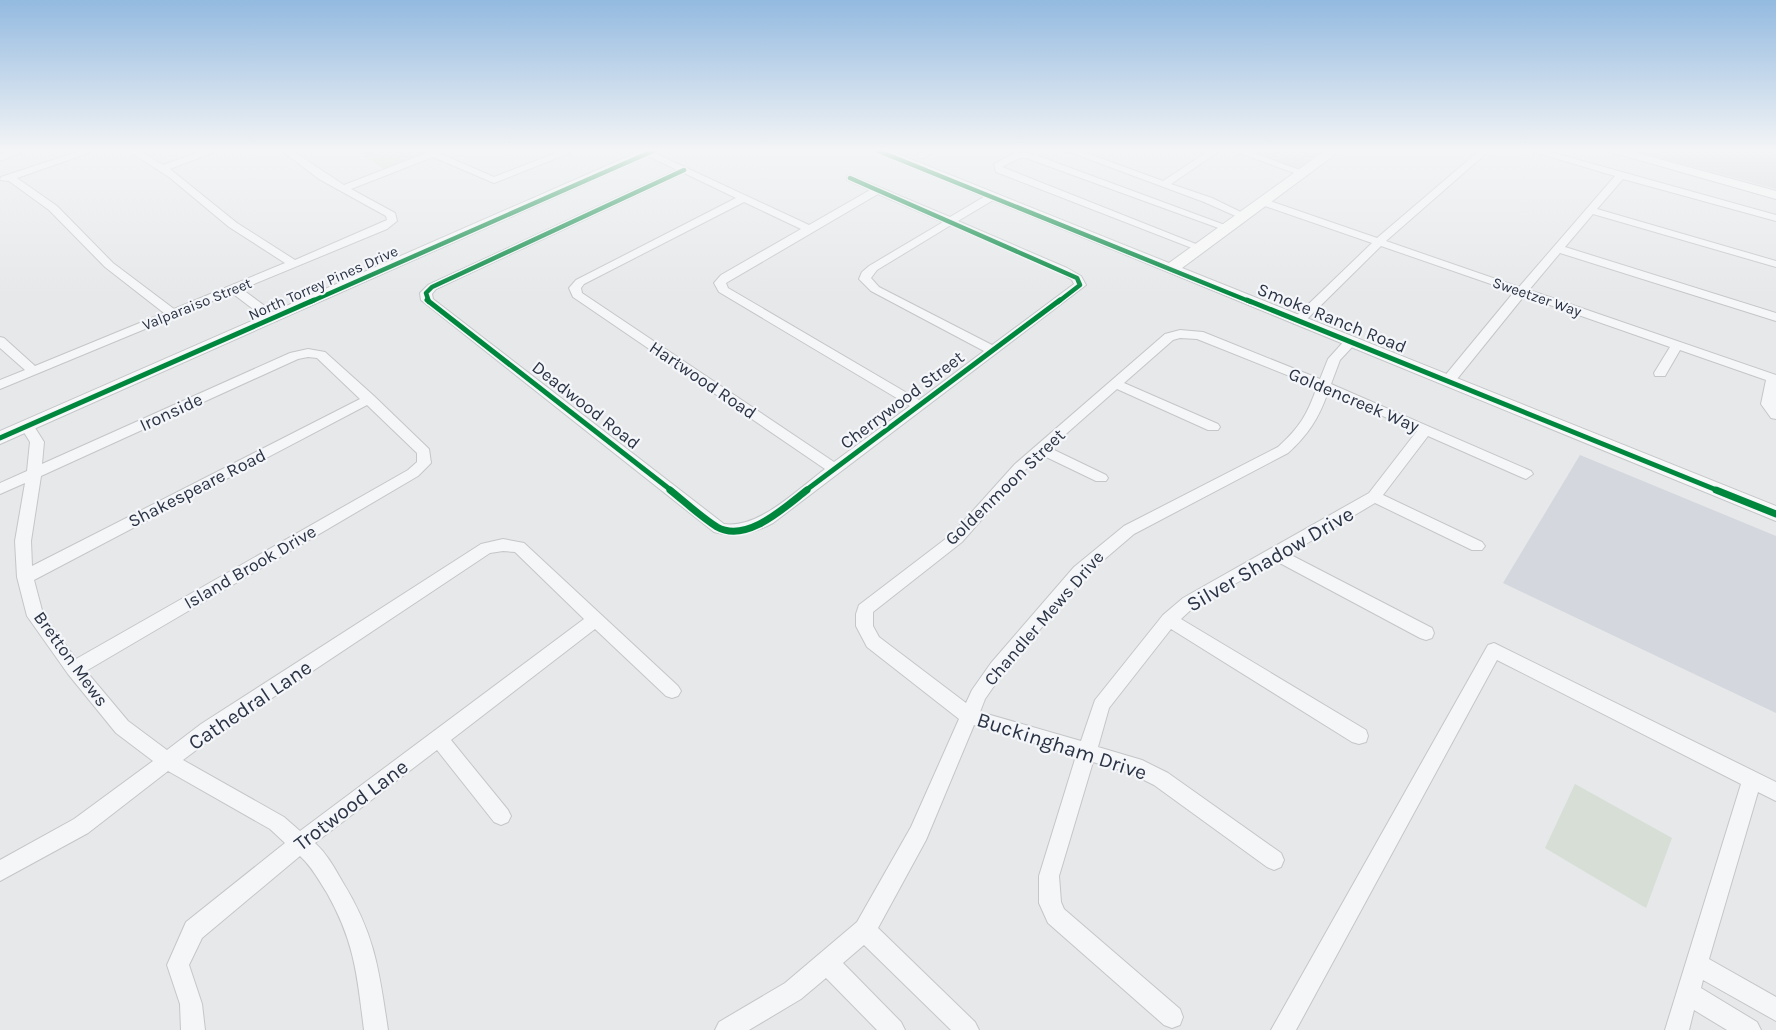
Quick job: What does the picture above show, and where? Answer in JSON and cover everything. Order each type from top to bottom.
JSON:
[{"type":"main road","name":"North Torrey Pines Drive","points":[[0,438],[547,198]]},
{"type":"main road","name":"Smoke Ranch Road","points":[[994,198],[1776,514]]},
{"type":"main road","points":[[1171,269],[1269,198]]},
{"type":"street","points":[[37,198],[53,208],[109,265],[173,314]]},
{"type":"street","points":[[199,198],[234,225],[294,264]]},
{"type":"street","name":"Valparaiso Street","points":[[0,385],[383,228],[392,221],[391,216],[358,198]]},
{"type":"street","name":"Deadwood Road","points":[[624,198],[432,287],[426,293],[427,300],[719,528],[735,532]]},
{"type":"street","points":[[744,198],[808,229]]},
{"type":"street","name":"Hartwood Road","points":[[744,198],[580,282],[575,288],[577,295],[835,469]]},
{"type":"street","points":[[864,198],[725,277],[720,283],[723,290],[920,406]]},
{"type":"street","points":[[896,198],[948,221]]},
{"type":"street","points":[[989,198],[873,268],[866,274],[865,279],[875,289],[993,351]]},
{"type":"street","points":[[1072,198],[1201,248]]},
{"type":"street","points":[[1145,198],[1227,228]]},
{"type":"street","points":[[1199,198],[1244,216]]},
{"type":"street","points":[[1298,321],[1379,242],[1430,198]]},
{"type":"street","points":[[1448,381],[1521,291],[1601,198]]},
{"type":"street","points":[[1704,198],[1776,218]]},
{"type":"street","name":"Sweetzer Way","points":[[1263,202],[1773,378],[1768,404],[1776,415]]},
{"type":"street","points":[[1591,210],[1776,264]]},
{"type":"street","name":"Cherrywood Street","points":[[735,532],[750,529],[768,519],[1077,290],[1079,282],[1063,270],[948,221]]},
{"type":"street","points":[[1559,249],[1776,317]]},
{"type":"street","points":[[234,289],[273,318]]},
{"type":"street","name":"Goldenmoon Street","points":[[861,620],[865,609],[874,600],[957,538],[1020,467],[1169,337],[1180,334]]},
{"type":"street","name":"Goldencreek Way","points":[[1180,334],[1199,336],[1325,386],[1526,474]]},
{"type":"street","points":[[0,341],[33,371]]},
{"type":"street","name":"Chandler Mews Drive","points":[[727,1030],[793,991],[828,964],[865,930],[900,871],[978,695],[997,668],[1080,571],[1103,549],[1129,530],[1283,450],[1300,435],[1312,418],[1334,359],[1350,342]]},
{"type":"street","points":[[1660,373],[1677,345]]},
{"type":"street","name":"Ironside","points":[[0,489],[294,356],[308,353],[321,355],[369,399]]},
{"type":"street","points":[[1116,384],[1212,427]]},
{"type":"street","name":"Island Brook Drive","points":[[74,669],[414,473],[424,463],[424,452],[369,399]]},
{"type":"street","name":"Shakespeare Road","points":[[24,578],[369,399]]},
{"type":"street","name":"Bretton Mews","points":[[27,426],[37,442],[23,541],[24,578],[35,616],[74,669],[122,727],[168,761],[278,823],[318,859],[353,918],[366,958],[376,1030]]},
{"type":"street","name":"Silver Shadow Drive","points":[[1172,1017],[1056,916],[1050,903],[1049,876],[1101,705],[1169,620],[1209,589],[1353,511],[1374,496],[1425,430]]},
{"type":"street","points":[[1041,449],[1101,478]]},
{"type":"street","points":[[1374,496],[1477,546]]},
{"type":"street","name":"Cathedral Lane","points":[[0,871],[81,826],[208,730],[486,548],[503,545],[519,547],[596,620]]},
{"type":"street","points":[[1276,554],[1426,633]]},
{"type":"street","points":[[596,620],[672,692]]},
{"type":"street","name":"Trotwood Lane","points":[[193,1030],[191,1004],[178,965],[194,930],[300,843],[596,620]]},
{"type":"street","name":"Buckingham Drive","points":[[861,620],[873,642],[969,716],[1135,766],[1161,779],[1274,860]]},
{"type":"street","points":[[1169,620],[1359,736]]},
{"type":"street","points":[[1283,1030],[1494,650],[1776,792]]},
{"type":"street","points":[[438,738],[501,816]]},
{"type":"street","points":[[1677,1030],[1752,780]]},
{"type":"street","points":[[865,930],[967,1030]]},
{"type":"street","points":[[828,964],[893,1030]]},
{"type":"street","points":[[1697,964],[1776,1010]]},
{"type":"street","points":[[1688,993],[1749,1030]]},
{"type":"shaded area","points":[[1580,455],[1776,536],[1776,713],[1503,583]]},
{"type":"shaded area","points":[[1575,784],[1672,838],[1646,908],[1545,848]]},
{"type":"cycle path","points":[[0,438],[546,198]]},
{"type":"cycle path","points":[[624,198],[432,287],[426,293],[427,300],[719,528],[733,530],[750,528],[768,519],[1080,285],[1077,278],[1063,270],[896,198]]},
{"type":"cycle path","points":[[995,198],[1776,514]]}]
